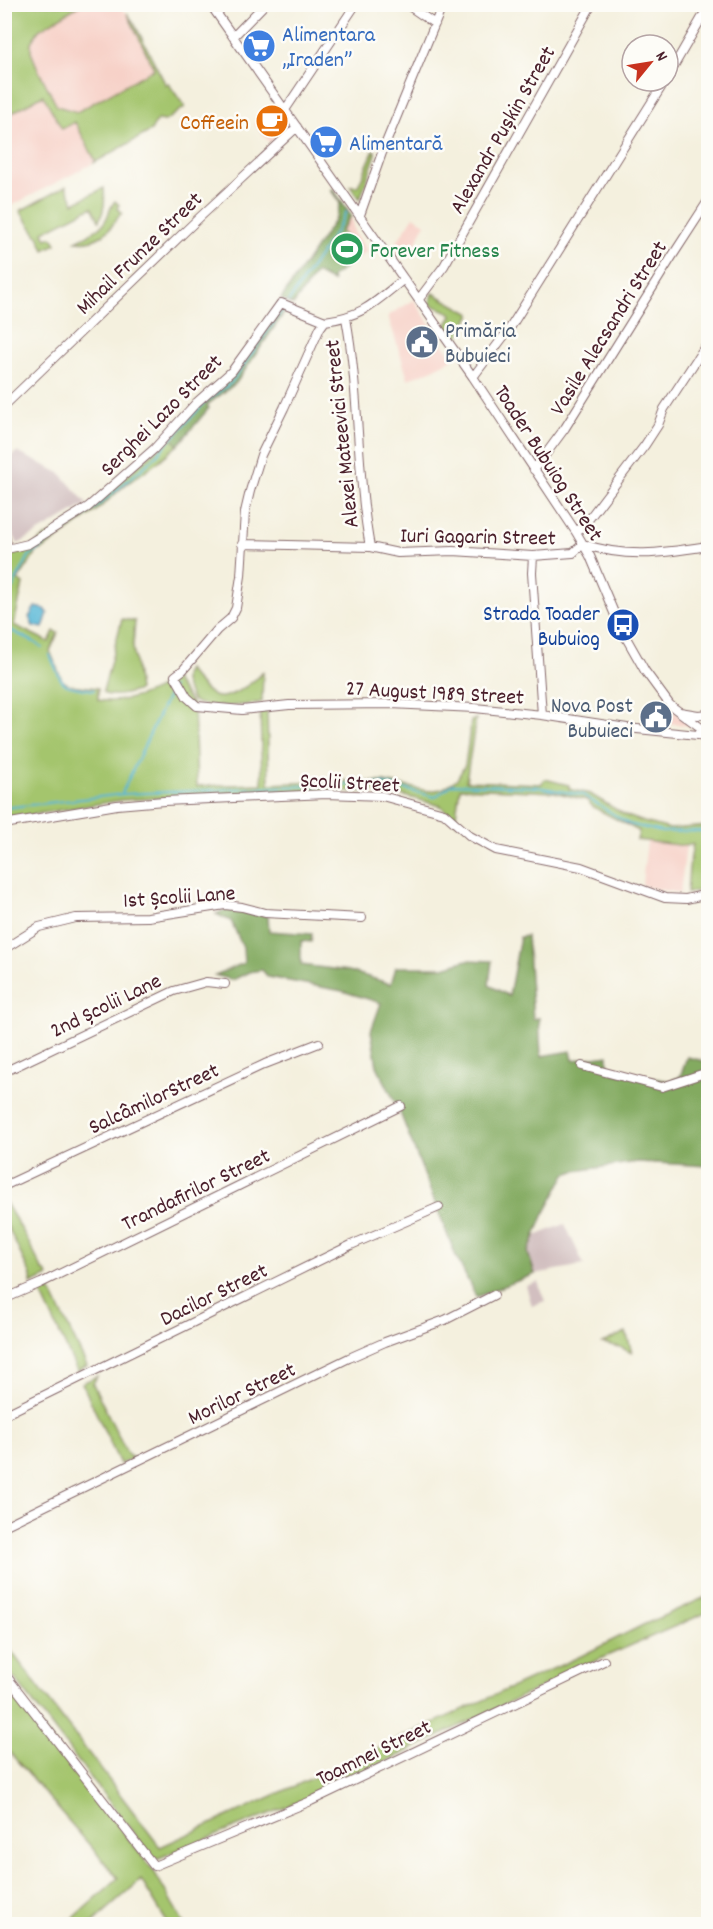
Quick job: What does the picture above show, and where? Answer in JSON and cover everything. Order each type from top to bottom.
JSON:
[{"type":"street","name":"Toader Bubuiog Street","points":[[210,4],[419,299],[576,532],[632,649],[659,692],[678,712],[708,734]]},
{"type":"street","points":[[232,37],[265,4]]},
{"type":"street","points":[[285,110],[356,4]]},
{"type":"street","points":[[406,4],[435,24]]},
{"type":"street","points":[[360,215],[383,150],[443,4]]},
{"type":"street","name":"Alexandr Pușkin Street","points":[[419,299],[444,266],[592,4]]},
{"type":"street","points":[[680,55],[708,7]]},
{"type":"street","points":[[473,378],[510,328],[657,93]]},
{"type":"street","name":"Mihail Frunze Street","points":[[4,406],[297,127]]},
{"type":"street","name":"Vasile Alecsandri Street","points":[[534,470],[566,428],[708,201]]},
{"type":"street","points":[[242,544],[245,512],[261,455],[296,384],[320,328],[325,321],[346,318],[366,309],[405,279]]},
{"type":"street","name":"Serghei Lazo Street","points":[[5,550],[28,544],[88,507],[154,449],[196,403],[232,371],[281,303],[325,321]]},
{"type":"street","name":"Alexei Mateevici Street","points":[[346,318],[353,371],[362,507],[370,547]]},
{"type":"street","points":[[576,532],[585,524],[645,445],[658,425],[664,409],[708,342]]},
{"type":"street","points":[[4,531],[7,538],[5,550]]},
{"type":"street","name":"Iuri Gagarin Street","points":[[242,544],[370,547],[398,553],[453,551],[533,556],[564,556],[573,553],[583,544],[598,549],[654,555],[708,546]]},
{"type":"street","name":"27 August 1989 Street","points":[[242,544],[241,576],[236,608],[231,618],[175,676],[187,697],[197,706],[242,710],[289,705],[391,704],[542,715],[627,728],[708,734]]},
{"type":"street","points":[[533,556],[532,573],[542,715]]},
{"type":"street","points":[[678,712],[708,714]]},
{"type":"street","name":"Școlii Street","points":[[4,824],[117,805],[165,801],[327,794],[382,796],[413,802],[444,813],[470,836],[496,850],[581,867],[665,898],[686,899],[708,894]]},
{"type":"street","name":"1st Școlii Lane","points":[[4,949],[39,927],[76,918],[148,917],[225,905],[265,914],[362,918]]},
{"type":"street","name":"2nd Școlii Lane","points":[[4,1072],[174,990],[206,982],[225,984]]},
{"type":"street","name":"SalcâmilorStreet","points":[[4,1186],[265,1064],[319,1043]]},
{"type":"street","points":[[582,1066],[662,1087],[708,1072]]},
{"type":"street","name":"Trandafirilor Street","points":[[4,1299],[401,1106]]},
{"type":"street","name":"Dacilor Street","points":[[4,1415],[351,1245],[439,1207]]},
{"type":"street","name":"Morilor Street","points":[[4,1526],[360,1353],[445,1320],[494,1295]]},
{"type":"street","name":"Toamnei Street","points":[[4,1673],[154,1866],[312,1800],[604,1661]]},
{"type":"shaded area","points":[[80,5],[116,5],[127,13],[155,68],[77,113],[67,111],[53,102],[31,52],[31,42],[39,30]]},
{"type":"shaded area","points":[[263,37],[272,48],[261,60],[251,46]]},
{"type":"shaded area","points":[[43,95],[62,129],[75,122],[95,160],[94,163],[5,209],[4,117]]},
{"type":"shaded area","points":[[273,108],[287,126],[270,143],[254,124]]},
{"type":"shaded area","points":[[351,216],[354,232],[367,251],[345,268],[331,249],[345,239],[341,232]]},
{"type":"shaded area","points":[[414,216],[425,224],[415,245],[413,243],[399,257],[392,249]]},
{"type":"shaded area","points":[[414,300],[453,359],[408,379],[388,316]]},
{"type":"shaded area","points":[[17,452],[60,473],[87,504],[18,544],[5,520],[4,460]]},
{"type":"shaded area","points":[[659,697],[691,726],[651,721],[651,702],[655,703],[654,698]]},
{"type":"shaded area","points":[[647,841],[686,846],[680,893],[642,884]]},
{"type":"shaded area","points":[[565,1224],[584,1265],[535,1274],[528,1253],[535,1236]]},
{"type":"shaded area","points":[[538,1282],[545,1301],[532,1306],[526,1286]]},
{"type":"green space","points":[[5,4],[80,5],[39,30],[31,42],[31,52],[57,106],[77,112],[154,69],[127,13],[166,85],[168,83],[185,107],[165,121],[157,120],[151,131],[94,163],[95,160],[75,122],[62,129],[43,95],[5,117]]},
{"type":"green space","points":[[374,150],[376,154],[360,199],[350,186],[358,186]]},
{"type":"green space","points":[[66,186],[74,203],[104,188],[102,213],[99,221],[92,207],[43,232],[46,239],[52,237],[56,244],[44,250],[39,238],[20,211]]},
{"type":"green space","points":[[333,189],[351,216],[341,231],[346,239],[332,249],[345,268],[332,277],[333,282],[316,273],[293,305],[281,299],[336,218],[340,203],[331,190]]},
{"type":"green space","points":[[115,201],[122,213],[110,228],[97,238],[76,241],[101,226]]},
{"type":"green space","points":[[433,293],[471,314],[455,342],[445,327],[452,316],[451,313],[430,304]]},
{"type":"green space","points":[[280,306],[286,310],[236,383],[207,405],[209,408],[178,445],[171,437],[197,406],[232,374]]},
{"type":"green space","points":[[171,437],[178,445],[125,485],[96,511],[42,550],[38,550],[18,580],[23,584],[14,625],[49,642],[54,631],[58,633],[50,651],[62,680],[69,685],[98,688],[98,700],[117,701],[137,697],[174,679],[194,707],[197,786],[262,784],[260,710],[267,709],[269,784],[384,782],[428,791],[442,789],[457,779],[465,765],[471,721],[476,719],[466,781],[541,784],[545,779],[569,785],[569,789],[590,794],[627,816],[644,822],[670,829],[708,826],[708,889],[687,893],[693,844],[686,846],[637,840],[639,831],[593,807],[587,800],[554,792],[460,788],[457,823],[441,806],[394,793],[370,791],[271,792],[122,800],[5,819],[4,559],[6,556],[29,548],[91,507]]},
{"type":"green space","points":[[122,619],[135,621],[133,646],[139,690],[122,695],[105,694],[103,691]]},
{"type":"green space","points":[[187,669],[207,691],[220,697],[240,690],[263,672],[262,702],[226,706],[198,703],[192,700],[184,683]]},
{"type":"green space","points":[[227,909],[268,916],[269,931],[312,934],[311,942],[301,941],[301,965],[349,971],[391,984],[396,967],[444,967],[467,960],[492,961],[489,985],[509,996],[520,937],[527,936],[533,1019],[539,1018],[541,1056],[571,1051],[573,1060],[608,1055],[608,1071],[670,1081],[680,1077],[687,1057],[708,1062],[705,1080],[708,1091],[708,1166],[638,1162],[566,1174],[543,1216],[528,1253],[535,1274],[476,1297],[455,1254],[399,1110],[377,1066],[371,1031],[381,1003],[342,991],[268,977],[262,970],[249,972],[233,980],[215,975],[244,963],[243,948],[231,921],[216,914]]},
{"type":"green space","points":[[4,1200],[43,1271],[48,1276],[31,1284],[31,1276],[5,1221]]},
{"type":"green space","points":[[49,1287],[87,1366],[77,1371],[40,1291]]},
{"type":"green space","points":[[626,1332],[632,1353],[620,1347],[602,1343]]},
{"type":"green space","points":[[97,1376],[93,1384],[128,1455],[133,1458],[120,1464],[82,1383]]},
{"type":"green space","points":[[708,1596],[708,1612],[602,1658],[309,1798],[154,1860],[5,1666],[5,1643],[160,1847]]},
{"type":"green space","points":[[4,1678],[155,1873],[184,1924],[168,1924],[141,1880],[91,1924],[67,1924],[118,1878],[5,1747]]},
{"type":"water","points":[[35,607],[45,609],[48,613],[43,628],[33,626],[29,617]]},
{"type":"waterway","points":[[289,301],[336,231],[346,212]]},
{"type":"waterway","points":[[4,604],[29,556],[95,508],[152,460],[206,401],[231,383],[283,309]]},
{"type":"waterway","points":[[4,627],[42,648]]},
{"type":"waterway","points":[[50,655],[64,683],[94,690]]},
{"type":"waterway","points":[[122,793],[172,687]]},
{"type":"waterway","points":[[4,808],[124,794],[384,784],[435,797],[453,784],[537,787],[583,795],[629,824],[662,832],[708,831]]},
{"type":"place","name":"Alimentara „Iraden”","points":[[259,46]]},
{"type":"place","name":"Coffeein","points":[[272,121]]},
{"type":"place","name":"Alimentară","points":[[326,142]]},
{"type":"place","name":"Forever Fitness","points":[[347,249]]},
{"type":"place","name":"Primăria Bubuieci","points":[[422,342]]},
{"type":"place","name":"Strada Toader Bubuiog","points":[[623,625]]},
{"type":"place","name":"Nova Post Bubuieci","points":[[656,717]]}]
